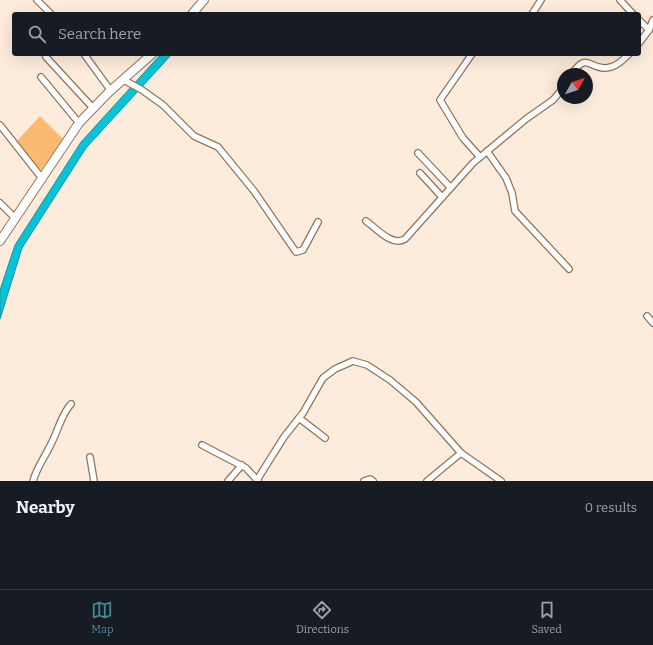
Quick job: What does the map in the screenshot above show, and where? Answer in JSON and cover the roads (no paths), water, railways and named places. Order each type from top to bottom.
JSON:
[{"type":"street","points":[[194,12],[204,0]]},
{"type":"street","points":[[533,12],[541,0]]},
{"type":"street","points":[[620,0],[631,12]]},
{"type":"street","points":[[41,1],[50,12]]},
{"type":"street","points":[[641,41],[649,30],[653,20]]},
{"type":"street","points":[[641,22],[649,30]]},
{"type":"street","points":[[85,56],[111,91]]},
{"type":"street","points":[[0,241],[41,177],[79,124],[93,108],[150,56]]},
{"type":"street","points":[[471,56],[440,100],[460,133],[480,157]]},
{"type":"street","points":[[577,68],[581,64],[586,62],[604,68],[609,67],[619,63],[627,56]]},
{"type":"street","points":[[46,57],[93,108]]},
{"type":"street","points":[[41,77],[79,124]]},
{"type":"street","points":[[124,80],[133,84],[162,105],[194,136],[211,143],[221,150],[254,191],[296,252],[301,252],[306,247],[318,222]]},
{"type":"street","points":[[366,221],[391,240],[402,241],[417,226],[450,187],[480,157],[526,118],[553,100],[557,95]]},
{"type":"street","points":[[0,126],[41,177]]},
{"type":"street","points":[[487,151],[506,178],[512,193],[515,211],[569,269]]},
{"type":"street","points":[[418,153],[450,187]]},
{"type":"street","points":[[420,173],[442,197]]},
{"type":"street","points":[[0,204],[15,218]]},
{"type":"street","points":[[647,316],[653,323]]},
{"type":"street","points":[[202,445],[250,470],[258,480],[284,437],[307,408],[318,385],[328,374],[347,363],[360,362],[376,370],[416,402],[461,453],[501,481]]},
{"type":"street","points":[[33,481],[39,464],[51,444],[70,404]]},
{"type":"street","points":[[299,418],[325,438]]},
{"type":"street","points":[[427,481],[461,453]]},
{"type":"street","points":[[90,457],[94,481]]},
{"type":"street","points":[[228,481],[242,466]]},
{"type":"street","points":[[364,481],[370,479],[373,481]]},
{"type":"water","points":[[159,56],[170,56],[86,148],[22,248],[0,319],[0,290],[15,245],[81,142]]}]
